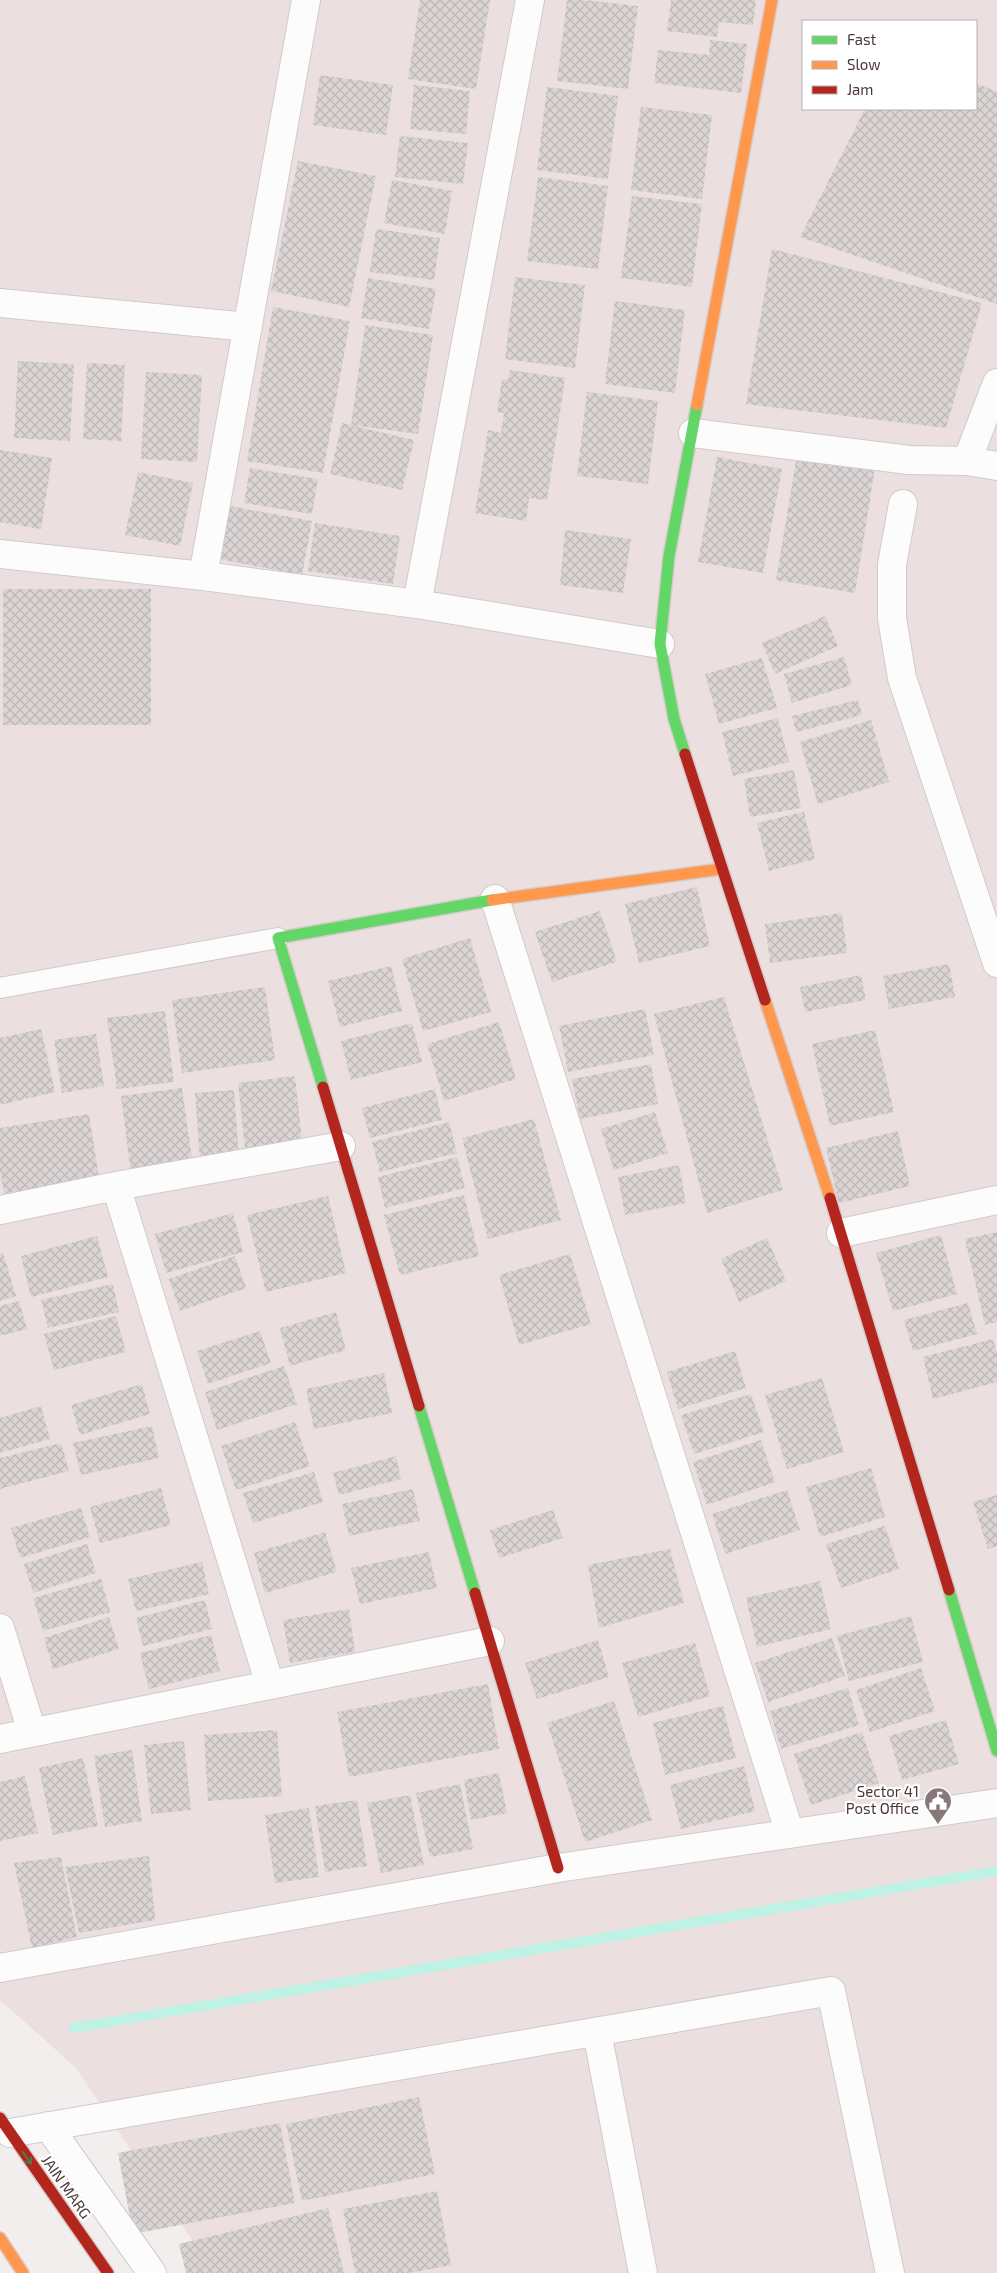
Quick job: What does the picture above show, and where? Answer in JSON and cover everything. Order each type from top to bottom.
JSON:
[{"type":"street","points":[[203,576],[306,0]]},
{"type":"street","points":[[417,604],[530,0]]},
{"type":"street","points":[[772,0],[669,556],[660,644],[674,719],[841,1233],[997,1751]]},
{"type":"street","points":[[0,303],[248,327]]},
{"type":"street","points":[[967,461],[997,383]]},
{"type":"street","points":[[692,432],[909,460],[967,461],[997,466]]},
{"type":"street","points":[[904,504],[892,565],[892,618],[902,678],[997,963]]},
{"type":"street","points":[[0,554],[203,576],[417,604],[660,644]]},
{"type":"street","points":[[558,1868],[278,938],[496,899],[722,869]]},
{"type":"street","points":[[496,899],[790,1834]]},
{"type":"street","points":[[0,1210],[116,1186],[341,1146]]},
{"type":"street","points":[[116,1186],[270,1685]]},
{"type":"street","points":[[841,1233],[997,1200]]},
{"type":"street","points":[[0,1628],[32,1732]]},
{"type":"street","points":[[0,1739],[490,1640]]},
{"type":"street","points":[[0,1968],[558,1868],[997,1803]]},
{"type":"street","points":[[5,2125],[48,2126],[831,1991],[890,2273]]},
{"type":"street","points":[[596,2032],[639,2272]]},
{"type":"street","name":"JAIN MARG","points":[[5,2125],[108,2273]]},
{"type":"street","points":[[48,2126],[152,2273]]},
{"type":"street","points":[[0,2238],[23,2273]]},
{"type":"lane","points":[[0,988],[278,938]]},
{"type":"shaded area","points":[[0,0],[997,0],[997,2273],[214,2273],[76,2068],[0,2000]]},
{"type":"building","points":[[420,0],[490,0],[476,89],[408,79]]},
{"type":"building","points":[[567,0],[585,0],[638,6],[628,89],[557,81]]},
{"type":"building","points":[[671,0],[756,0],[753,25],[719,22],[717,37],[667,31]]},
{"type":"building","points":[[710,40],[747,44],[741,93],[654,83],[658,50],[709,55]]},
{"type":"building","points":[[320,75],[393,85],[386,135],[313,125]]},
{"type":"building","points":[[977,83],[997,92],[997,304],[800,237],[864,110],[977,110]]},
{"type":"building","points":[[414,85],[470,91],[466,134],[410,129]]},
{"type":"building","points":[[547,87],[618,96],[608,179],[537,170]]},
{"type":"building","points":[[641,107],[712,115],[702,199],[631,190]]},
{"type":"building","points":[[400,136],[468,143],[463,184],[395,177]]},
{"type":"building","points":[[298,161],[376,176],[349,307],[271,291]]},
{"type":"building","points":[[538,177],[608,186],[598,269],[527,261]]},
{"type":"building","points":[[392,180],[452,191],[445,234],[384,223]]},
{"type":"building","points":[[632,196],[702,204],[692,287],[621,278]]},
{"type":"building","points":[[376,229],[440,238],[434,280],[370,272]]},
{"type":"building","points":[[772,249],[982,303],[946,428],[746,404]]},
{"type":"building","points":[[515,277],[585,285],[575,368],[505,359]]},
{"type":"building","points":[[368,278],[436,289],[429,329],[361,318]]},
{"type":"building","points":[[615,301],[685,310],[675,393],[605,384]]},
{"type":"building","points":[[273,307],[350,321],[323,473],[247,461]]},
{"type":"building","points":[[365,325],[433,335],[418,434],[351,425]]},
{"type":"building","points":[[18,361],[74,364],[70,441],[14,438]]},
{"type":"building","points":[[87,363],[125,365],[121,441],[83,439]]},
{"type":"building","points":[[510,370],[565,378],[547,500],[529,498],[526,521],[475,513],[488,430],[501,433],[504,413],[497,412],[502,379],[508,380]]},
{"type":"building","points":[[146,372],[202,375],[197,462],[141,459]]},
{"type":"building","points":[[587,392],[658,401],[648,484],[577,476]]},
{"type":"building","points":[[342,423],[414,440],[402,490],[330,474]]},
{"type":"building","points":[[0,450],[52,458],[41,529],[0,522]]},
{"type":"building","points":[[797,455],[875,468],[855,593],[776,580]]},
{"type":"building","points":[[717,457],[782,469],[763,573],[698,562]]},
{"type":"building","points":[[250,468],[318,479],[312,514],[244,503]]},
{"type":"building","points":[[138,472],[193,483],[180,546],[125,535]]},
{"type":"building","points":[[229,506],[312,521],[302,575],[219,559]]},
{"type":"building","points":[[315,523],[400,536],[393,584],[308,571]]},
{"type":"building","points":[[565,530],[631,539],[623,593],[560,585]]},
{"type":"building","points":[[3,589],[151,589],[151,725],[3,725]]},
{"type":"building","points":[[825,616],[838,646],[775,674],[762,643]]},
{"type":"building","points":[[844,657],[852,685],[792,703],[784,674]]},
{"type":"building","points":[[762,658],[777,708],[719,724],[705,674]]},
{"type":"building","points":[[858,700],[862,715],[796,732],[792,716]]},
{"type":"building","points":[[778,718],[789,762],[733,776],[722,732]]},
{"type":"building","points":[[871,720],[889,782],[818,804],[800,742]]},
{"type":"building","points":[[794,770],[801,808],[750,817],[744,779]]},
{"type":"building","points":[[804,812],[815,859],[769,871],[757,823]]},
{"type":"building","points":[[697,887],[710,946],[639,963],[625,904]]},
{"type":"building","points":[[600,911],[617,962],[552,982],[535,932]]},
{"type":"building","points":[[842,913],[847,953],[770,963],[765,924]]},
{"type":"building","points":[[470,938],[491,1012],[423,1031],[402,959]]},
{"type":"building","points":[[949,964],[955,997],[889,1009],[883,976]]},
{"type":"building","points":[[391,966],[402,1011],[340,1027],[328,981]]},
{"type":"building","points":[[861,975],[866,1000],[805,1012],[800,987]]},
{"type":"building","points":[[265,987],[275,1060],[182,1073],[172,1000]]},
{"type":"building","points":[[724,997],[783,1190],[707,1213],[654,1014]]},
{"type":"building","points":[[645,1009],[654,1055],[568,1072],[559,1026]]},
{"type":"building","points":[[165,1011],[174,1082],[117,1089],[107,1018]]},
{"type":"building","points":[[499,1022],[516,1079],[444,1101],[427,1044]]},
{"type":"building","points":[[412,1023],[422,1062],[351,1080],[341,1041]]},
{"type":"building","points":[[41,1029],[55,1092],[0,1105],[0,1038]]},
{"type":"building","points":[[875,1030],[894,1112],[830,1126],[812,1044]]},
{"type":"building","points":[[96,1034],[104,1086],[62,1093],[54,1040]]},
{"type":"building","points":[[651,1064],[658,1104],[580,1119],[572,1079]]},
{"type":"building","points":[[295,1076],[302,1142],[245,1149],[238,1083]]},
{"type":"building","points":[[182,1088],[193,1166],[131,1174],[121,1096]]},
{"type":"building","points":[[435,1089],[442,1120],[370,1138],[362,1108]]},
{"type":"building","points":[[234,1090],[239,1157],[200,1160],[195,1093]]},
{"type":"building","points":[[655,1112],[668,1153],[614,1170],[601,1129]]},
{"type":"building","points":[[89,1114],[99,1178],[4,1194],[0,1170],[0,1128]]},
{"type":"building","points":[[534,1119],[561,1220],[488,1239],[462,1138]]},
{"type":"building","points":[[449,1122],[457,1153],[380,1172],[372,1142]]},
{"type":"building","points":[[898,1131],[910,1186],[839,1203],[826,1148]]},
{"type":"building","points":[[457,1157],[465,1188],[385,1208],[378,1177]]},
{"type":"building","points":[[679,1165],[686,1203],[625,1215],[618,1177]]},
{"type":"building","points":[[464,1195],[479,1256],[400,1275],[384,1215]]},
{"type":"building","points":[[328,1196],[346,1273],[266,1292],[247,1215]]},
{"type":"building","points":[[233,1213],[243,1252],[166,1273],[155,1234]]},
{"type":"building","points":[[997,1232],[997,1322],[985,1325],[965,1239]]},
{"type":"building","points":[[941,1235],[957,1294],[893,1311],[876,1253]]},
{"type":"building","points":[[97,1236],[108,1277],[31,1297],[21,1256]]},
{"type":"building","points":[[767,1238],[786,1281],[739,1302],[721,1259]]},
{"type":"building","points":[[3,1253],[16,1296],[0,1301],[0,1254]]},
{"type":"building","points":[[570,1254],[591,1324],[519,1345],[499,1275]]},
{"type":"building","points":[[235,1256],[246,1288],[180,1311],[169,1279]]},
{"type":"building","points":[[113,1284],[119,1312],[48,1328],[41,1300]]},
{"type":"building","points":[[19,1301],[27,1329],[0,1336],[0,1306]]},
{"type":"building","points":[[968,1303],[977,1334],[913,1351],[904,1320]]},
{"type":"building","points":[[336,1312],[346,1350],[290,1366],[280,1328]]},
{"type":"building","points":[[116,1316],[126,1352],[54,1370],[44,1334]]},
{"type":"building","points":[[260,1331],[271,1363],[208,1384],[197,1351]]},
{"type":"building","points":[[993,1339],[997,1354],[997,1382],[933,1399],[923,1357]]},
{"type":"building","points":[[735,1351],[746,1388],[678,1409],[667,1372]]},
{"type":"building","points":[[284,1366],[297,1404],[217,1430],[205,1392]]},
{"type":"building","points":[[384,1373],[392,1413],[314,1429],[306,1389]]},
{"type":"building","points":[[822,1378],[844,1452],[787,1469],[765,1395]]},
{"type":"building","points":[[142,1384],[150,1414],[80,1435],[71,1405]]},
{"type":"building","points":[[751,1394],[764,1432],[694,1454],[681,1415]]},
{"type":"building","points":[[41,1406],[50,1439],[0,1453],[0,1418]]},
{"type":"building","points":[[295,1422],[310,1466],[236,1490],[221,1446]]},
{"type":"building","points":[[152,1426],[159,1458],[81,1475],[73,1443]]},
{"type":"building","points":[[761,1440],[775,1482],[707,1505],[693,1462]]},
{"type":"building","points":[[61,1443],[69,1471],[0,1489],[0,1458]]},
{"type":"building","points":[[396,1456],[401,1479],[339,1495],[333,1473]]},
{"type":"building","points":[[871,1468],[885,1517],[820,1537],[806,1487]]},
{"type":"building","points":[[314,1472],[323,1502],[253,1523],[243,1493]]},
{"type":"building","points":[[161,1488],[171,1525],[100,1543],[90,1507]]},
{"type":"building","points":[[413,1489],[420,1521],[349,1536],[342,1504]]},
{"type":"building","points":[[787,1490],[800,1530],[725,1554],[712,1514]]},
{"type":"building","points":[[997,1495],[997,1546],[988,1549],[973,1502]]},
{"type":"building","points":[[81,1508],[90,1537],[20,1558],[11,1528]]},
{"type":"building","points":[[553,1510],[563,1538],[499,1558],[490,1530]]},
{"type":"building","points":[[885,1526],[899,1569],[841,1588],[826,1544]]},
{"type":"building","points":[[325,1532],[337,1572],[265,1593],[254,1553]]},
{"type":"building","points":[[87,1544],[96,1573],[33,1593],[24,1564]]},
{"type":"building","points":[[670,1549],[684,1603],[599,1628],[588,1565]]},
{"type":"building","points":[[429,1552],[437,1588],[360,1604],[351,1568]]},
{"type":"building","points":[[202,1562],[209,1594],[136,1611],[128,1579]]},
{"type":"building","points":[[101,1579],[110,1612],[43,1631],[33,1598]]},
{"type":"building","points":[[820,1581],[831,1629],[757,1647],[746,1598]]},
{"type":"building","points":[[205,1600],[212,1629],[143,1646],[136,1618]]},
{"type":"building","points":[[349,1609],[355,1652],[290,1663],[283,1620]]},
{"type":"building","points":[[911,1616],[923,1662],[849,1681],[837,1636]]},
{"type":"building","points":[[109,1617],[119,1649],[53,1669],[44,1638]]},
{"type":"building","points":[[211,1635],[220,1671],[149,1689],[140,1653]]},
{"type":"building","points":[[832,1638],[845,1676],[768,1702],[755,1663]]},
{"type":"building","points":[[598,1640],[609,1677],[537,1699],[525,1663]]},
{"type":"building","points":[[695,1643],[710,1696],[638,1717],[622,1663]]},
{"type":"building","points":[[921,1668],[935,1711],[870,1732],[856,1690]]},
{"type":"building","points":[[488,1684],[499,1749],[349,1777],[337,1712]]},
{"type":"building","points":[[848,1688],[859,1725],[781,1749],[770,1711]]},
{"type":"building","points":[[614,1701],[652,1820],[585,1842],[547,1723]]},
{"type":"building","points":[[723,1706],[736,1758],[665,1775],[653,1723]]},
{"type":"building","points":[[946,1720],[959,1764],[902,1780],[889,1736]]},
{"type":"building","points":[[277,1730],[282,1796],[208,1801],[204,1735]]},
{"type":"building","points":[[862,1732],[879,1783],[811,1805],[794,1754]]},
{"type":"building","points":[[184,1741],[191,1810],[151,1814],[144,1745]]},
{"type":"building","points":[[132,1750],[142,1821],[105,1827],[94,1756]]},
{"type":"building","points":[[83,1758],[98,1826],[53,1835],[39,1768]]},
{"type":"building","points":[[744,1766],[755,1811],[681,1829],[670,1785]]},
{"type":"building","points":[[499,1773],[507,1813],[471,1820],[464,1780]]},
{"type":"building","points":[[25,1776],[38,1833],[0,1841],[0,1782]]},
{"type":"building","points":[[460,1784],[473,1849],[430,1857],[416,1793]]},
{"type":"building","points":[[410,1795],[424,1865],[381,1873],[367,1803]]},
{"type":"building","points":[[357,1800],[367,1866],[325,1872],[315,1806]]},
{"type":"building","points":[[309,1808],[319,1877],[275,1883],[265,1815]]},
{"type":"building","points":[[149,1856],[155,1920],[79,1933],[65,1867]]},
{"type":"building","points":[[61,1857],[77,1937],[32,1948],[14,1863]]},
{"type":"building","points":[[419,2097],[435,2174],[302,2201],[286,2124]]},
{"type":"building","points":[[280,2123],[295,2203],[133,2234],[118,2153]]},
{"type":"building","points":[[437,2191],[451,2265],[410,2273],[355,2273],[343,2209]]},
{"type":"building","points":[[328,2208],[344,2273],[186,2273],[179,2244]]},
{"type":"waterway","points":[[74,2028],[997,1871]]},
{"type":"traffic: fast","points":[[685,754],[674,719],[660,644],[669,556],[697,405]]},
{"type":"traffic: fast","points":[[323,1087],[278,938],[492,900]]},
{"type":"traffic: fast","points":[[419,1406],[475,1593]]},
{"type":"traffic: fast","points":[[949,1590],[997,1751]]},
{"type":"traffic: slow","points":[[697,405],[772,0]]},
{"type":"traffic: slow","points":[[492,900],[721,869]]},
{"type":"traffic: slow","points":[[765,1000],[830,1198]]},
{"type":"traffic: slow","points":[[0,2238],[23,2273]]},
{"type":"traffic: jam","points":[[685,754],[765,1000]]},
{"type":"traffic: jam","points":[[323,1087],[419,1406]]},
{"type":"traffic: jam","points":[[830,1198],[949,1590]]},
{"type":"traffic: jam","points":[[475,1593],[558,1868]]},
{"type":"traffic: jam","points":[[0,2118],[108,2273]]},
{"type":"place","name":"Sector 41 Post Office","points":[[938,1825]]}]
